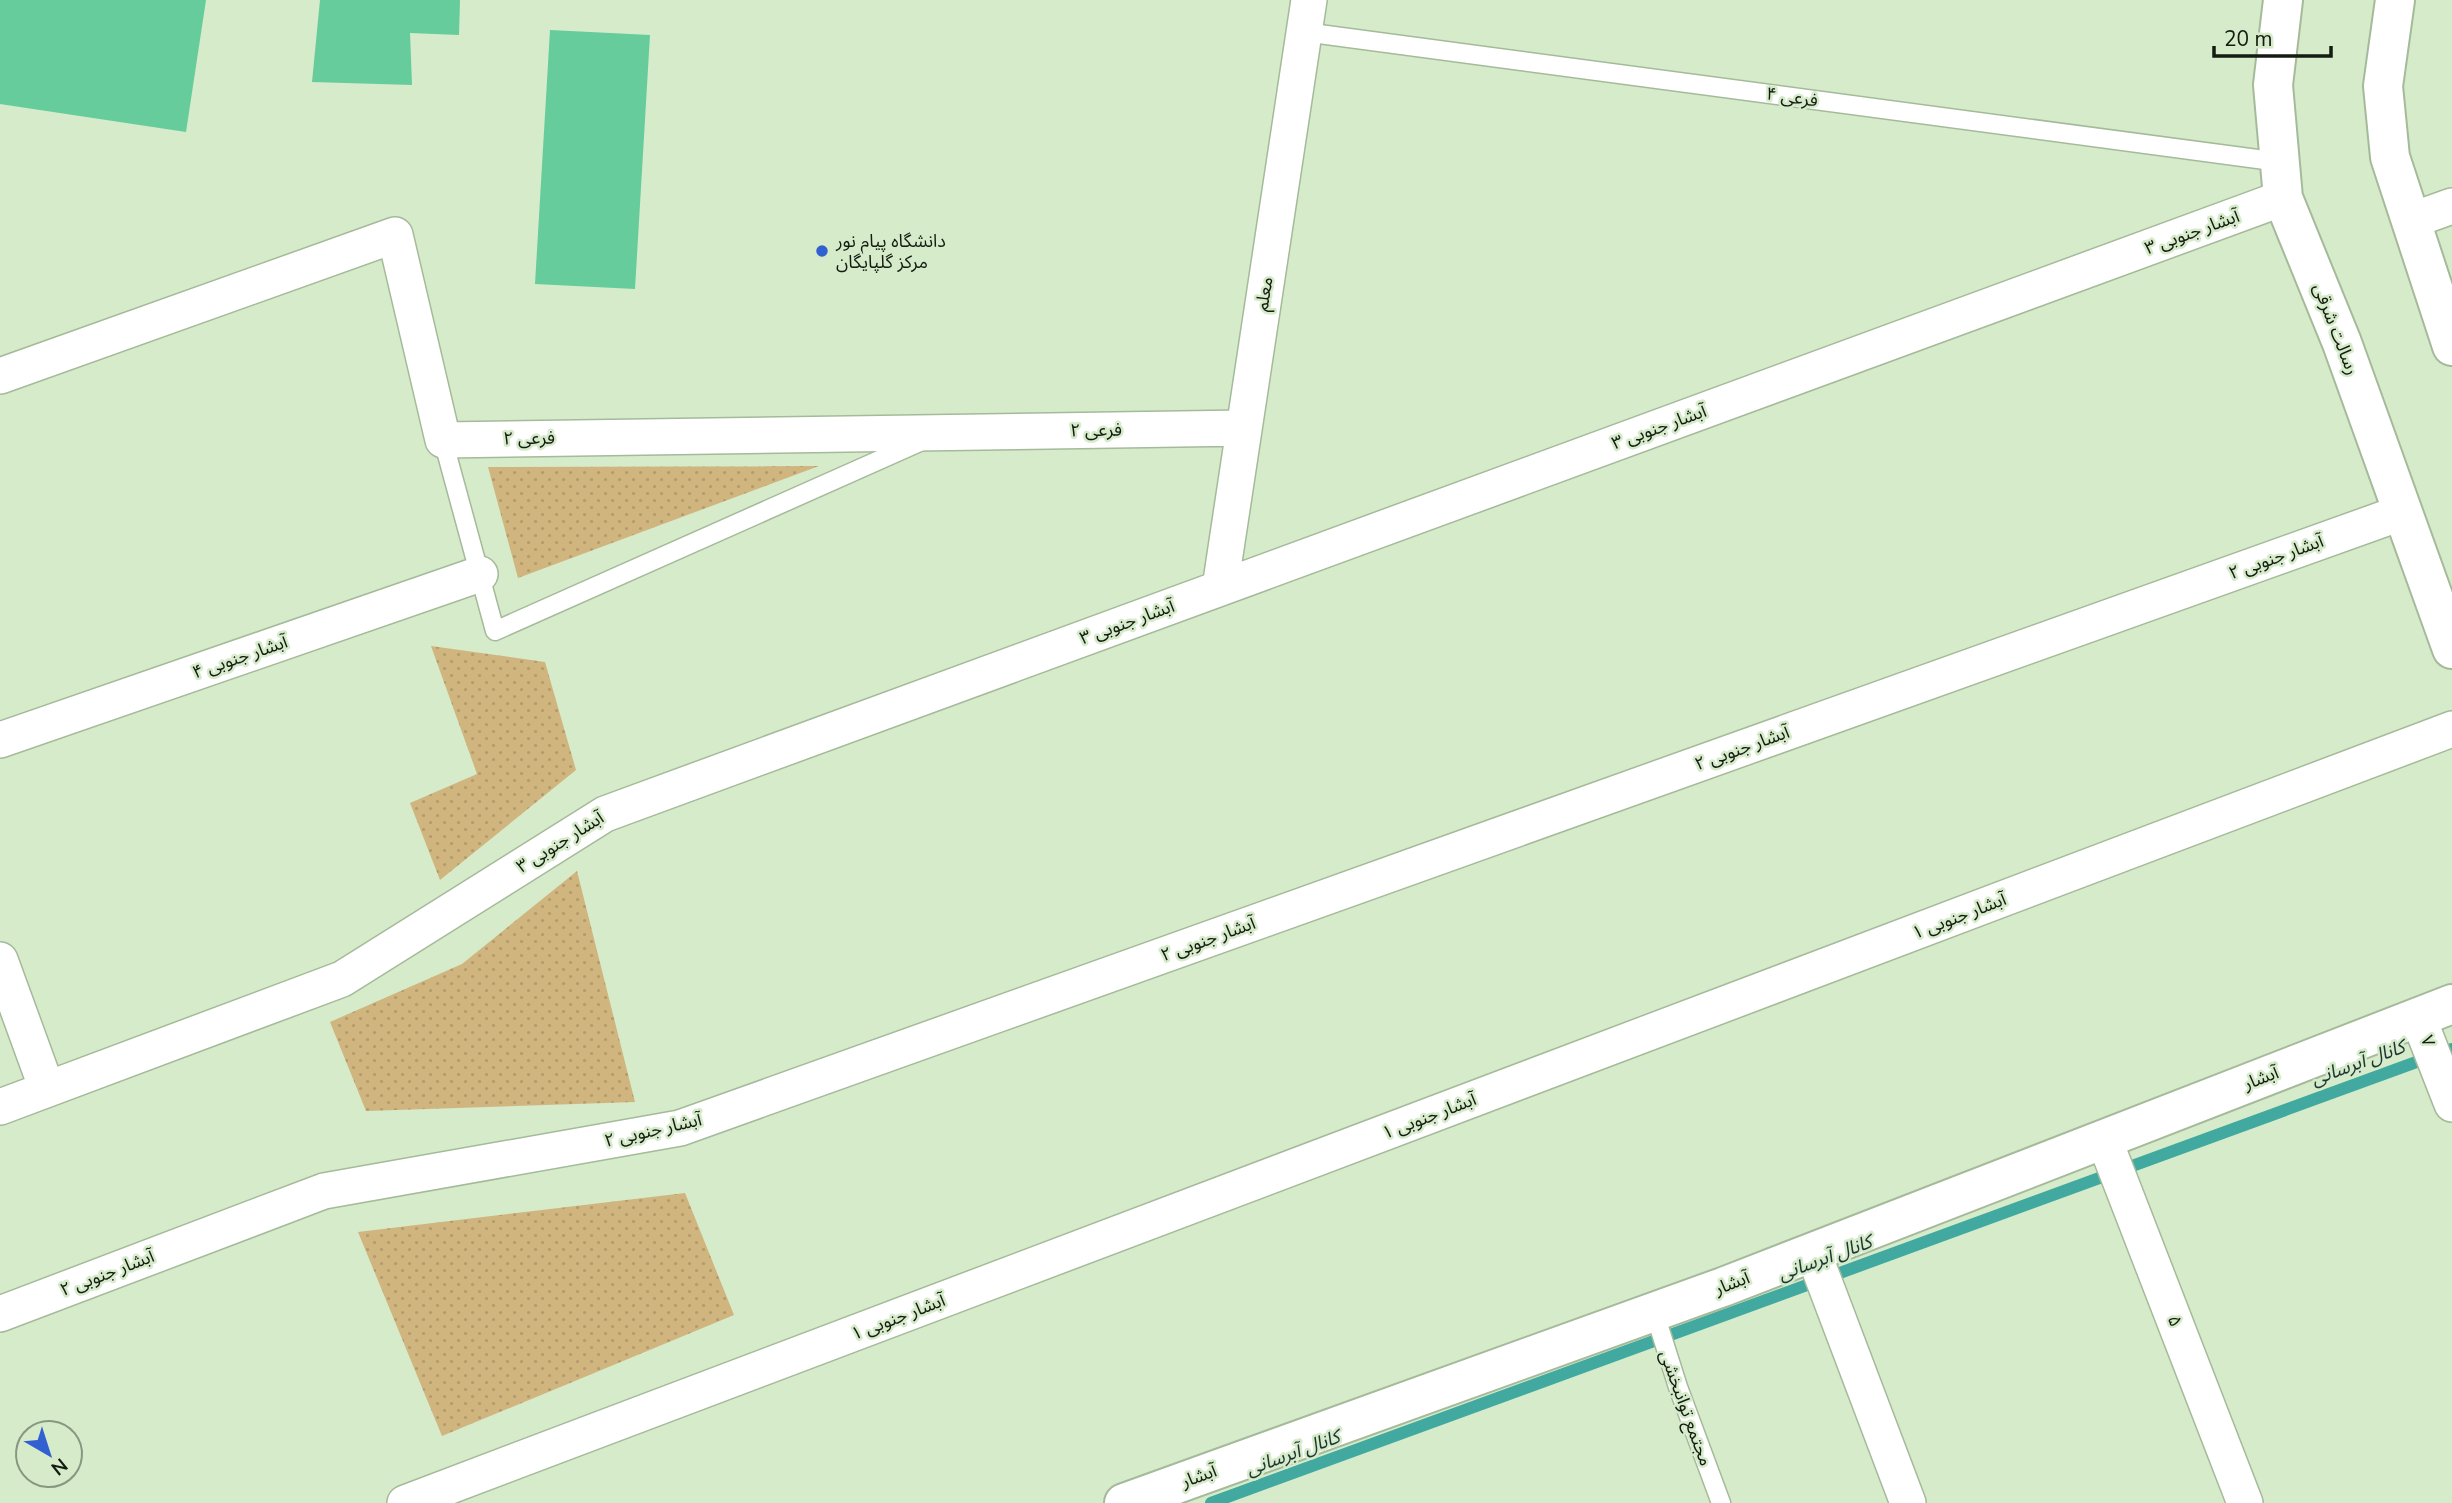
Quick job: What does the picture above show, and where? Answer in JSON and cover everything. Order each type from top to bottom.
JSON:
[{"type":"street","name":"رسالت شرقی","points":[[2283,0],[2273,85],[2282,180],[2452,649]]},
{"type":"street","points":[[2395,0],[2383,86],[2390,157],[2452,346]]},
{"type":"street","name":"معلم","points":[[1220,588],[1307,16]]},
{"type":"street","name":"آبشار جنوبی ۳","points":[[0,1107],[342,979],[605,814],[1220,588],[2282,180]]},
{"type":"street","points":[[2410,221],[2452,206]]},
{"type":"street","points":[[0,376],[395,235],[443,440]]},
{"type":"street","name":"فرعی ۲","points":[[443,440],[1244,428]]},
{"type":"street","name":"آبشار جنوبی ۲","points":[[0,1314],[324,1191],[680,1128],[2403,512]]},
{"type":"street","name":"آبشار جنوبی ۴","points":[[0,740],[480,574]]},
{"type":"street","name":"آبشار جنوبی ۱","points":[[405,1503],[2452,729]]},
{"type":"street","points":[[0,960],[47,1089]]},
{"type":"street","name":"۷","points":[[2435,1011],[2452,1104]]},
{"type":"street","name":"آبشار","points":[[1124,1503],[1190,1492],[2435,1011]]},
{"type":"street","name":"۵","points":[[2104,1139],[2245,1503]]},
{"type":"street","points":[[1814,1251],[1908,1503]]},
{"type":"lane","name":"فرعی ۴","points":[[1307,16],[2282,180]]},
{"type":"lane","points":[[443,440],[495,631],[942,432]]},
{"type":"lane","name":"مجتمع توانبخشى","points":[[1654,1311],[1678,1387],[1721,1503]]},
{"type":"shaded area","points":[[819,466],[518,578],[488,467]]},
{"type":"shaded area","points":[[431,646],[545,662],[576,770],[440,880],[410,803],[477,774]]},
{"type":"shaded area","points":[[577,871],[635,1102],[366,1111],[330,1022],[462,964]]},
{"type":"shaded area","points":[[685,1193],[734,1315],[442,1436],[358,1232]]},
{"type":"building","points":[[0,0],[206,0],[186,132],[0,104]]},
{"type":"building","points":[[320,0],[460,0],[459,35],[410,33],[412,85],[312,82]]},
{"type":"building","points":[[550,30],[650,35],[635,289],[535,284]]},
{"type":"waterway","name":"کانال آبرسانی","points":[[1211,1503],[2452,1049]]},
{"type":"place","name":"دانشگاه پیام نور مرکز گلپایگان","points":[[822,251]]}]
